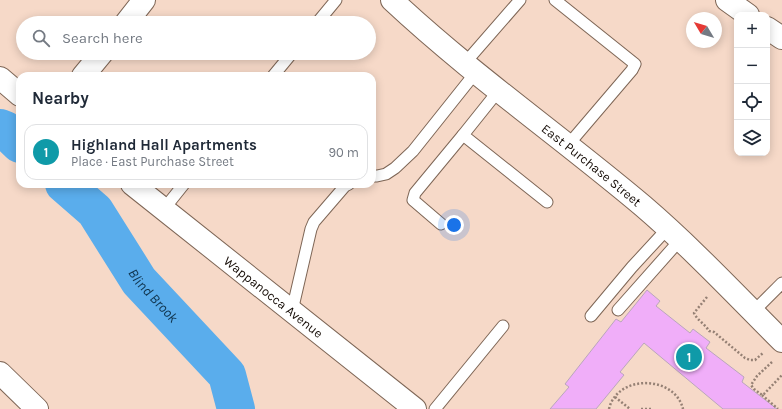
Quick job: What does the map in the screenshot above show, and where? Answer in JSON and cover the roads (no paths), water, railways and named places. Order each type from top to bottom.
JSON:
[{"type":"street","points":[[131,16],[144,0]]},
{"type":"street","name":"East Purchase Street","points":[[392,0],[471,68],[568,145],[674,234],[782,341]]},
{"type":"street","points":[[727,0],[745,12]]},
{"type":"street","points":[[770,30],[782,38]]},
{"type":"street","points":[[86,72],[96,60]]},
{"type":"street","points":[[0,78],[16,92]]},
{"type":"street","name":"Wappanocca Avenue","points":[[137,188],[415,409]]},
{"type":"street","points":[[0,373],[38,409]]},
{"type":"lane","points":[[323,16],[336,0]]},
{"type":"lane","points":[[376,176],[386,174],[395,168],[413,151],[520,0]]},
{"type":"lane","points":[[555,0],[634,64],[632,70],[568,145]]},
{"type":"lane","points":[[748,0],[749,12]]},
{"type":"lane","points":[[276,72],[286,60]]},
{"type":"lane","points":[[441,224],[413,200],[415,193],[499,90]]},
{"type":"lane","points":[[463,136],[547,202]]},
{"type":"lane","points":[[164,209],[181,188]]},
{"type":"lane","points":[[292,310],[311,229],[314,222],[343,188]]},
{"type":"lane","points":[[618,310],[674,234]]},
{"type":"lane","points":[[591,316],[632,268],[674,234]]},
{"type":"lane","points":[[753,312],[782,283]]},
{"type":"lane","points":[[435,409],[503,326]]},
{"type":"waterway","name":"Blind Brook","points":[[0,128],[5,130],[16,140]]},
{"type":"waterway","name":"Blind Brook","points":[[69,188],[95,211],[139,281],[227,375],[236,409]]},
{"type":"place","name":"Highland Hall Apartments","points":[[689,357]]}]
